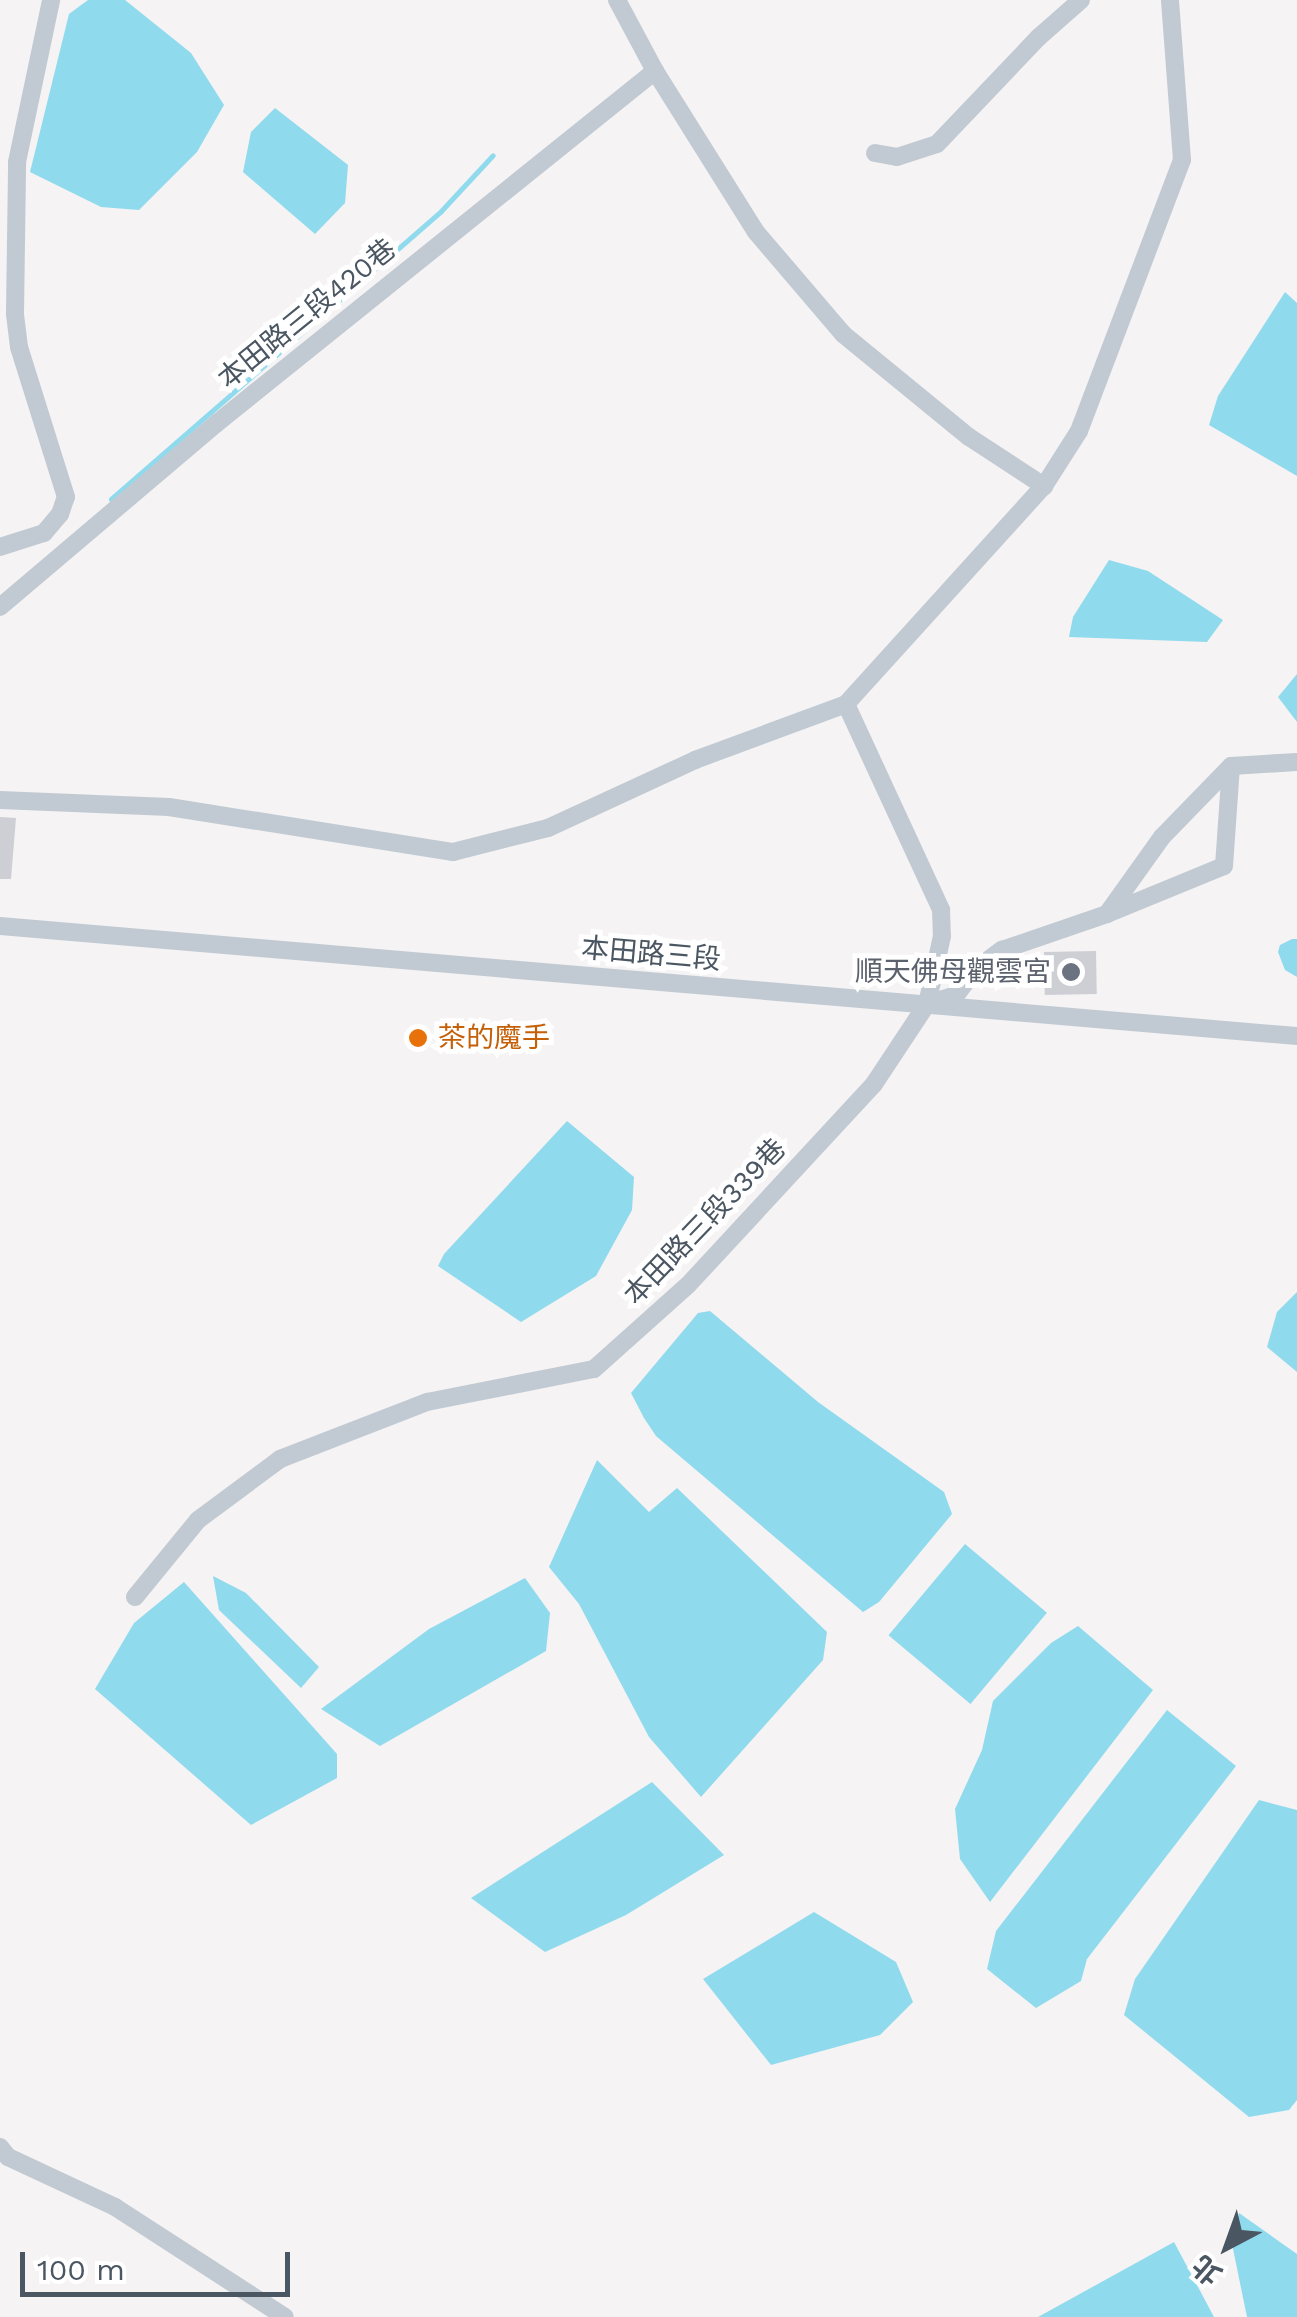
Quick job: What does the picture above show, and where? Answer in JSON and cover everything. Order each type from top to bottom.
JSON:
[{"type":"street","points":[[0,547],[44,533],[60,514],[66,497],[19,348],[16,314],[18,162],[51,0]]},
{"type":"street","points":[[617,0],[655,71],[756,232],[843,334],[968,437],[1044,486]]},
{"type":"street","points":[[874,153],[897,157],[937,144],[1038,37],[1081,0]]},
{"type":"street","points":[[0,800],[168,807],[453,852],[548,828],[695,760],[846,704],[1044,486],[1079,431],[1182,160],[1170,0]]},
{"type":"street","name":"本田路三段420巷","points":[[0,606],[232,410],[655,71]]},
{"type":"street","points":[[846,704],[941,910],[942,936],[927,1004]]},
{"type":"street","points":[[1106,914],[1162,837],[1231,766],[1297,762]]},
{"type":"street","name":"本田路三段339巷","points":[[136,1597],[198,1520],[280,1459],[427,1402],[594,1368],[688,1285],[874,1084],[927,1004],[956,995],[975,970],[1002,950],[1106,914],[1224,866],[1231,766]]},
{"type":"street","name":"本田路三段","points":[[0,926],[1297,1036]]},
{"type":"street","points":[[0,2147],[8,2157],[115,2208],[285,2317]]},
{"type":"water","points":[[88,0],[125,0],[191,53],[224,105],[197,152],[139,210],[101,207],[30,172],[69,14]]},
{"type":"water","points":[[275,108],[348,165],[345,203],[315,234],[243,172],[251,132]]},
{"type":"water","points":[[1285,292],[1297,303],[1297,476],[1209,425],[1218,396]]},
{"type":"water","points":[[1109,560],[1148,571],[1223,620],[1207,642],[1069,637],[1073,617]]},
{"type":"water","points":[[1297,674],[1297,722],[1278,697]]},
{"type":"water","points":[[1297,939],[1297,977],[1285,970],[1278,952],[1280,945]]},
{"type":"water","points":[[567,1121],[634,1177],[632,1210],[596,1276],[521,1322],[438,1266],[444,1254]]},
{"type":"water","points":[[1297,1292],[1297,1372],[1267,1347],[1277,1312]]},
{"type":"water","points":[[710,1311],[818,1402],[944,1492],[952,1514],[879,1602],[863,1612],[656,1436],[631,1393],[698,1313]]},
{"type":"water","points":[[597,1460],[649,1512],[677,1488],[827,1632],[823,1660],[701,1797],[649,1737],[579,1604],[549,1567]]},
{"type":"water","points":[[965,1544],[1047,1613],[970,1704],[889,1635]]},
{"type":"water","points":[[213,1576],[246,1593],[319,1667],[301,1688],[219,1610]]},
{"type":"water","points":[[525,1578],[550,1613],[546,1651],[380,1746],[321,1709],[429,1629]]},
{"type":"water","points":[[184,1582],[337,1754],[337,1778],[251,1825],[95,1689],[134,1623]]},
{"type":"water","points":[[1078,1626],[1153,1690],[990,1902],[960,1859],[955,1809],[982,1750],[993,1701],[1051,1643]]},
{"type":"water","points":[[1167,1710],[1236,1766],[1087,1959],[1081,1981],[1036,2008],[987,1969],[996,1931]]},
{"type":"water","points":[[652,1782],[724,1855],[626,1915],[545,1952],[471,1898]]},
{"type":"water","points":[[1259,1800],[1297,1810],[1297,2100],[1289,2110],[1249,2117],[1124,2015],[1135,1979]]},
{"type":"water","points":[[814,1912],[896,1962],[913,2002],[880,2035],[771,2065],[703,1979]]},
{"type":"water","points":[[1239,2213],[1297,2254],[1297,2317],[1247,2317],[1232,2244]]},
{"type":"water","points":[[1174,2242],[1214,2317],[1038,2317]]},
{"type":"building","points":[[0,817],[16,818],[11,879],[0,879]]},
{"type":"building","name":"順天佛母觀雲宮","points":[[1096,951],[1097,994],[1045,995],[1044,952]]},
{"type":"waterway","points":[[111,499],[441,211],[493,155]]},
{"type":"place","name":"順天佛母觀雲宮","points":[[1071,972]]},
{"type":"place","name":"茶的魔手","points":[[418,1038]]}]
